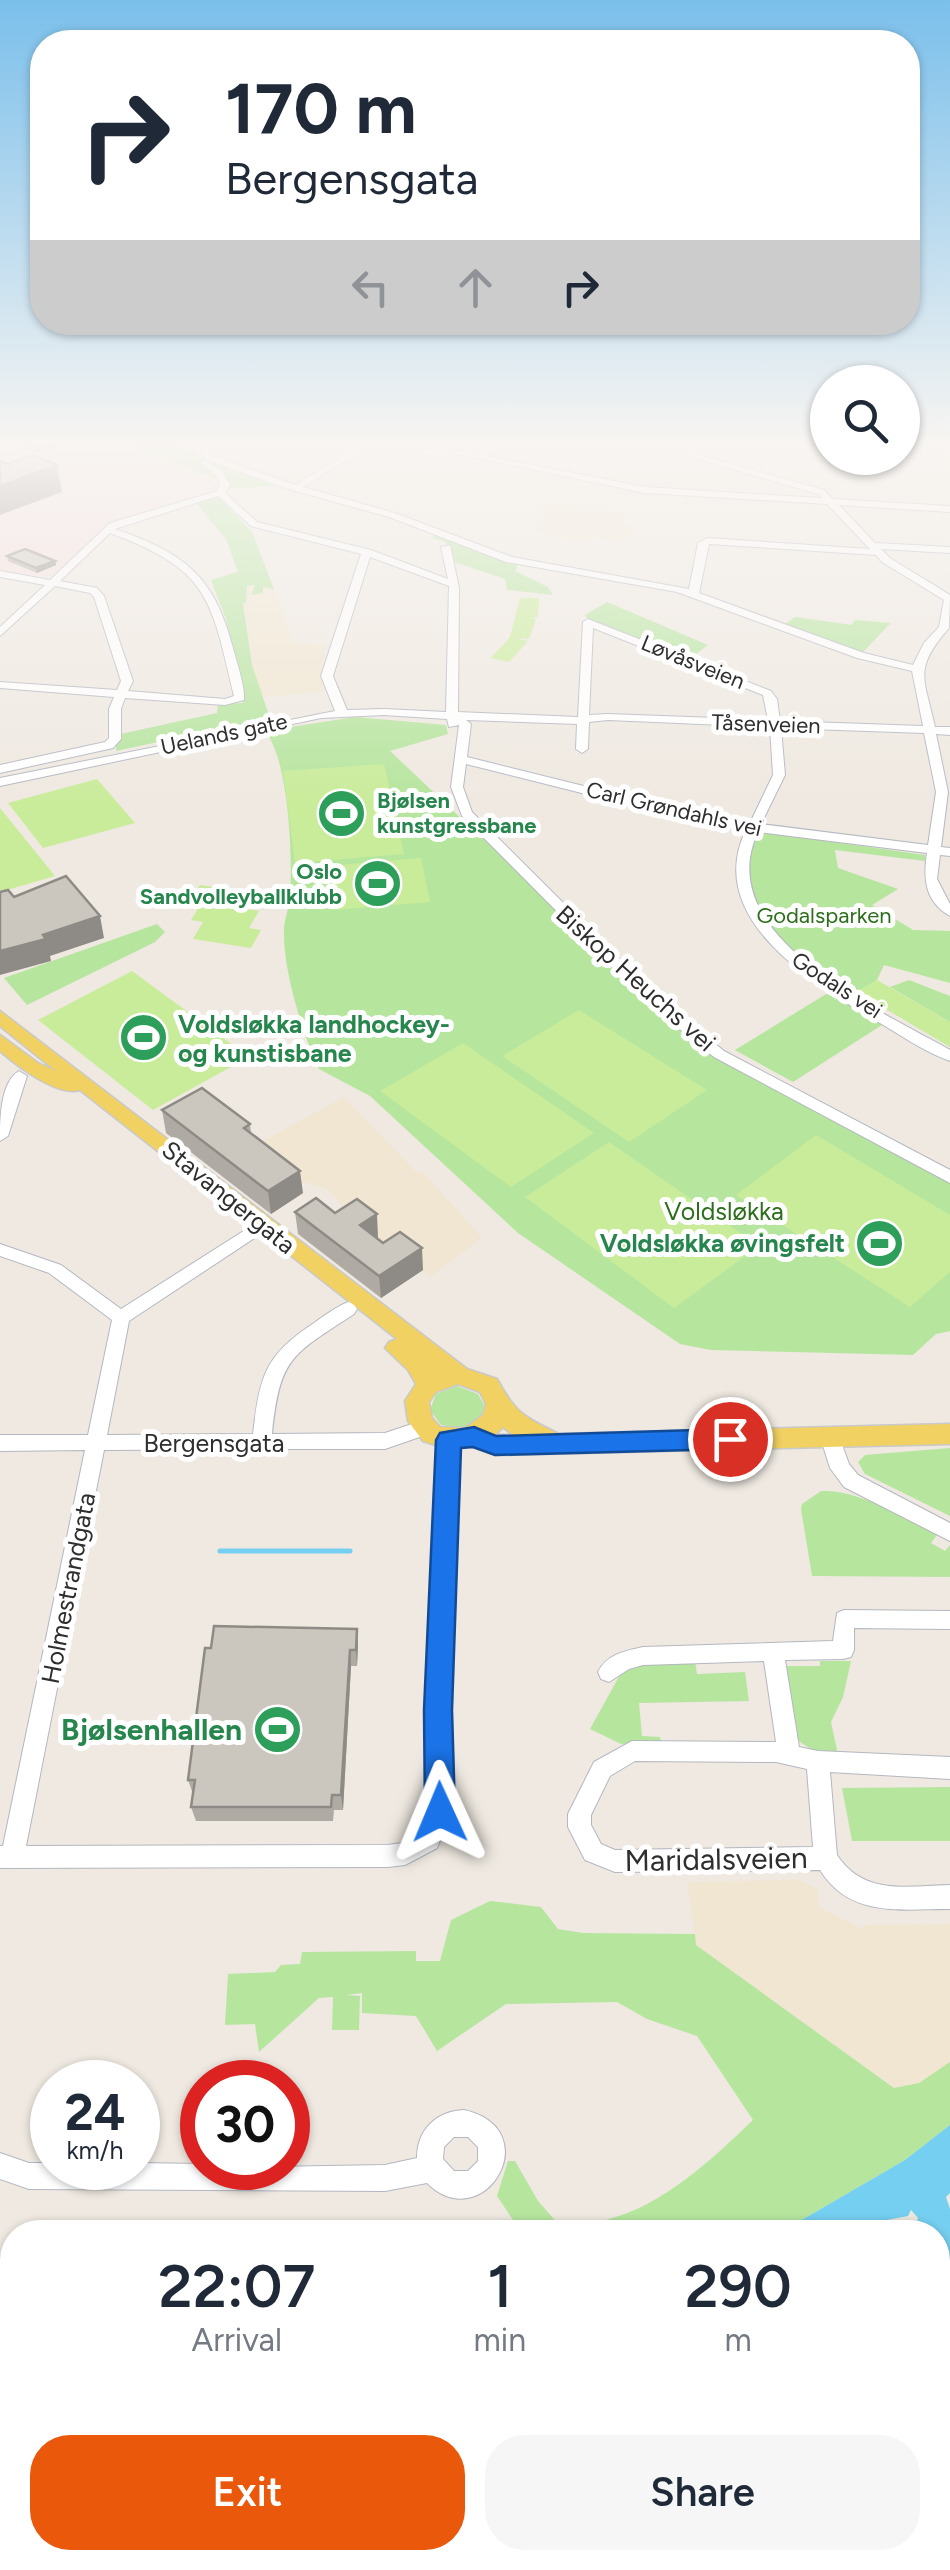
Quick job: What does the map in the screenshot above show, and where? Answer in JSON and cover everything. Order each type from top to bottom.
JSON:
[{"type":"main road","name":"Stavangergata","points":[[0,1017],[30,1064],[66,1081],[254,1231],[416,1364],[428,1384]]},
{"type":"main road","name":"Stavangergata","points":[[0,1041],[459,1375]]},
{"type":"main road","points":[[552,1441],[522,1428],[498,1408],[489,1386],[459,1375],[428,1384],[416,1401],[418,1419],[424,1428],[495,1446],[552,1441],[950,1434]]},
{"type":"main road","points":[[461,1438],[491,1426],[498,1408]]},
{"type":"street","points":[[0,633],[70,565]]},
{"type":"street","points":[[0,685],[230,702],[240,697],[213,601],[202,580],[183,565]]},
{"type":"street","points":[[342,713],[328,676],[362,565]]},
{"type":"street","points":[[401,565],[452,584]]},
{"type":"street","name":"Biskop Heuchs vei","points":[[449,565],[452,714],[461,739],[456,787],[466,813],[655,1002],[719,1054],[950,1177]]},
{"type":"street","points":[[537,565],[694,594],[861,656],[917,669]]},
{"type":"street","points":[[694,594],[699,565]]},
{"type":"street","points":[[893,565],[950,599],[944,628],[929,643],[917,669],[946,792],[934,850],[932,889],[950,912]]},
{"type":"street","points":[[0,574],[85,588],[99,596],[127,682],[116,708],[115,740],[108,745],[0,769]]},
{"type":"street","points":[[936,591],[950,591]]},
{"type":"street","name":"Løvåsveien","points":[[583,718],[588,622],[760,688],[771,699],[773,724]]},
{"type":"street","name":"Uelands gate","points":[[0,782],[260,725],[342,713],[452,714]]},
{"type":"street","name":"Tåsenveien","points":[[452,714],[950,731]]},
{"type":"street","points":[[582,749],[583,718]]},
{"type":"street","name":"Godals vei","points":[[773,724],[779,774],[752,829],[741,863],[742,884],[754,916],[770,937],[816,976],[950,1056]]},
{"type":"street","name":"Carl Grøndahls vei","points":[[460,759],[752,829],[950,852]]},
{"type":"street","points":[[0,1136],[13,1093],[30,1064]]},
{"type":"street","points":[[0,1250],[55,1269],[121,1318],[254,1231]]},
{"type":"street","points":[[262,1444],[268,1383],[280,1358],[296,1342],[348,1308]]},
{"type":"street","name":"Holmestrandgata","points":[[6,1857],[121,1318]]},
{"type":"street","name":"Bergensgata","points":[[0,1443],[386,1442],[424,1428]]},
{"type":"street","points":[[830,1436],[840,1468],[851,1481],[950,1534]]},
{"type":"street","points":[[6,1857],[388,1856],[418,1849],[436,1829],[440,1812],[438,1710],[461,1438]]},
{"type":"street","points":[[609,1672],[622,1662],[644,1656],[843,1650],[844,1620],[950,1620]]},
{"type":"street","points":[[773,1651],[789,1753]]},
{"type":"street","name":"Maridalsveien","points":[[826,1858],[615,1861],[593,1852],[578,1814],[602,1769],[632,1751],[789,1753],[818,1761],[950,1768]]},
{"type":"street","name":"Maridalsveien","points":[[818,1761],[826,1858],[834,1876],[847,1888],[866,1896],[950,1897]]},
{"type":"street","points":[[0,2166],[29,2176],[385,2178],[434,2168]]},
{"type":"shaded area","points":[[0,565],[63,565],[49,577],[0,571]]},
{"type":"shaded area","points":[[255,584],[251,594],[263,587],[274,589],[293,643],[326,646],[321,676],[327,691],[262,697],[252,665],[243,603],[246,586]]},
{"type":"shaded area","points":[[344,1097],[415,1171],[425,1174],[482,1238],[430,1277],[401,1255],[319,1221],[343,1207],[328,1190],[306,1182],[298,1185],[250,1148]]},
{"type":"shaded area","points":[[798,1880],[817,1889],[819,1907],[862,1929],[865,1925],[950,1924],[950,2062],[919,2083],[895,2088],[696,1945],[687,1882]]},
{"type":"green space","points":[[235,565],[265,565],[274,589],[263,587],[263,593],[251,595],[255,585],[247,586],[243,604],[252,665],[270,718],[116,751],[116,735],[217,713],[218,704],[243,703],[226,619],[211,580],[238,572]]},
{"type":"green space","points":[[463,565],[518,565],[515,571],[548,587],[553,595],[507,590],[505,579]]},
{"type":"green space","points":[[520,598],[539,598],[538,617],[531,618],[536,619],[529,639],[515,638],[528,641],[509,662],[491,658],[510,637]]},
{"type":"green space","points":[[607,602],[708,645],[696,654],[683,655],[589,621],[585,615]]},
{"type":"green space","points":[[795,617],[852,625],[855,620],[891,623],[862,653],[784,625]]},
{"type":"green space","name":"Voldsløkka","points":[[355,717],[446,725],[448,734],[390,751],[646,993],[721,1054],[950,1181],[950,1331],[936,1334],[913,1355],[711,1350],[680,1344],[518,1233],[370,1096],[319,1069],[301,1022],[287,967],[284,930],[291,880],[288,810],[279,764],[265,731]]},
{"type":"green space","name":"Bjølsen kunstgressbane","points":[[384,764],[404,854],[295,863],[283,771]]},
{"type":"green space","points":[[97,779],[135,823],[43,848],[8,803]]},
{"type":"green space","points":[[0,808],[55,876],[0,892]]},
{"type":"green space","name":"Godalsparken","points":[[762,832],[925,855],[925,861],[835,850],[838,868],[898,889],[872,905],[913,930],[950,931],[950,983],[884,965],[877,980],[854,994],[788,947],[760,917],[751,901],[748,865],[754,835]]},
{"type":"green space","name":"Oslo Sandvolleyballklubb","points":[[421,858],[430,902],[331,910],[325,866]]},
{"type":"green space","points":[[200,885],[256,893],[246,909],[259,911],[249,928],[261,930],[251,948],[193,939],[203,922],[191,920],[201,904],[189,901]]},
{"type":"green space","points":[[157,924],[165,932],[155,942],[27,1005],[4,978]]},
{"type":"green space","name":"Voldsløkka landhockey- og kunstisbane","points":[[132,971],[249,1057],[153,1110],[38,1020]]},
{"type":"green space","points":[[877,980],[950,1022],[950,1047],[857,992]]},
{"type":"green space","points":[[909,980],[950,996],[950,1022],[890,987]]},
{"type":"green space","name":"Godalsparken","points":[[831,991],[885,1023],[793,1082],[735,1050]]},
{"type":"green space","points":[[579,1010],[707,1090],[629,1142],[502,1056]]},
{"type":"green space","points":[[463,1043],[594,1133],[511,1187],[380,1091]]},
{"type":"green space","name":"Voldsløkka øvingsfelt","points":[[816,1135],[950,1215],[950,1272],[910,1307],[736,1195]]},
{"type":"green space","points":[[609,1142],[759,1246],[674,1308],[525,1197]]},
{"type":"green space","points":[[457,1386],[478,1394],[484,1405],[481,1417],[463,1428],[441,1425],[430,1410],[436,1394]]},
{"type":"green space","points":[[950,1448],[950,1516],[865,1474],[858,1462],[865,1455]]},
{"type":"green space","points":[[821,1491],[866,1500],[937,1535],[931,1543],[945,1551],[950,1545],[950,1577],[812,1576],[801,1509],[802,1504]]},
{"type":"green space","points":[[695,1661],[697,1674],[745,1672],[749,1701],[639,1703],[642,1736],[660,1737],[661,1742],[621,1744],[590,1729],[627,1662]]},
{"type":"green space","points":[[820,1661],[851,1661],[843,1697],[831,1722],[838,1755],[817,1753],[797,1740],[783,1666],[820,1666]]},
{"type":"green space","points":[[950,1787],[950,1841],[852,1841],[842,1788]]},
{"type":"green space","points":[[490,1901],[541,1907],[558,1929],[583,1933],[695,1934],[696,1945],[894,2088],[919,2083],[950,2062],[950,2125],[905,2160],[802,2220],[603,2220],[648,2204],[667,2192],[753,2120],[697,2036],[647,2019],[617,2002],[506,2004],[437,2051],[416,2016],[362,2013],[362,1993],[346,1995],[360,1996],[359,2030],[332,2030],[333,1997],[319,1998],[259,2052],[255,2024],[225,2025],[228,1974],[275,1972],[281,1965],[300,1964],[302,1952],[416,1951],[416,1961],[440,1961],[451,1920]]},
{"type":"green space","points":[[508,2161],[515,2161],[538,2201],[555,2220],[513,2220],[497,2196]]},
{"type":"water","points":[[950,2125],[950,2193],[946,2197],[950,2220],[917,2220],[911,2210],[908,2216],[887,2220],[802,2220],[905,2160]]},
{"type":"building","points":[[66,876],[100,916],[43,935],[46,939],[0,951],[0,892],[8,890],[14,897]]},
{"type":"building","points":[[202,1088],[250,1124],[244,1128],[300,1171],[268,1191],[162,1110]]},
{"type":"building","points":[[316,1198],[335,1213],[357,1199],[377,1214],[360,1225],[383,1243],[400,1232],[422,1248],[379,1276],[295,1212]]},
{"type":"building","name":"Bjølsenhallen","points":[[214,1626],[357,1629],[356,1650],[350,1650],[341,1795],[332,1795],[331,1807],[191,1807],[195,1780],[188,1780],[205,1648],[211,1648]]},
{"type":"waterway","points":[[220,1551],[350,1551]]},
{"type":"place","name":"Bjølsen kunstgressbane","points":[[342,813]]},
{"type":"place","name":"Oslo Sandvolleyballklubb","points":[[377,884]]},
{"type":"place","name":"Voldsløkka landhockey- og kunstisbane","points":[[143,1038]]},
{"type":"place","name":"Voldsløkka øvingsfelt","points":[[880,1243]]},
{"type":"place","name":"Bjølsenhallen","points":[[277,1729]]},
{"type":"route","points":[[440,1812],[438,1710],[449,1440],[474,1437],[495,1446],[552,1441],[730,1439]]}]
